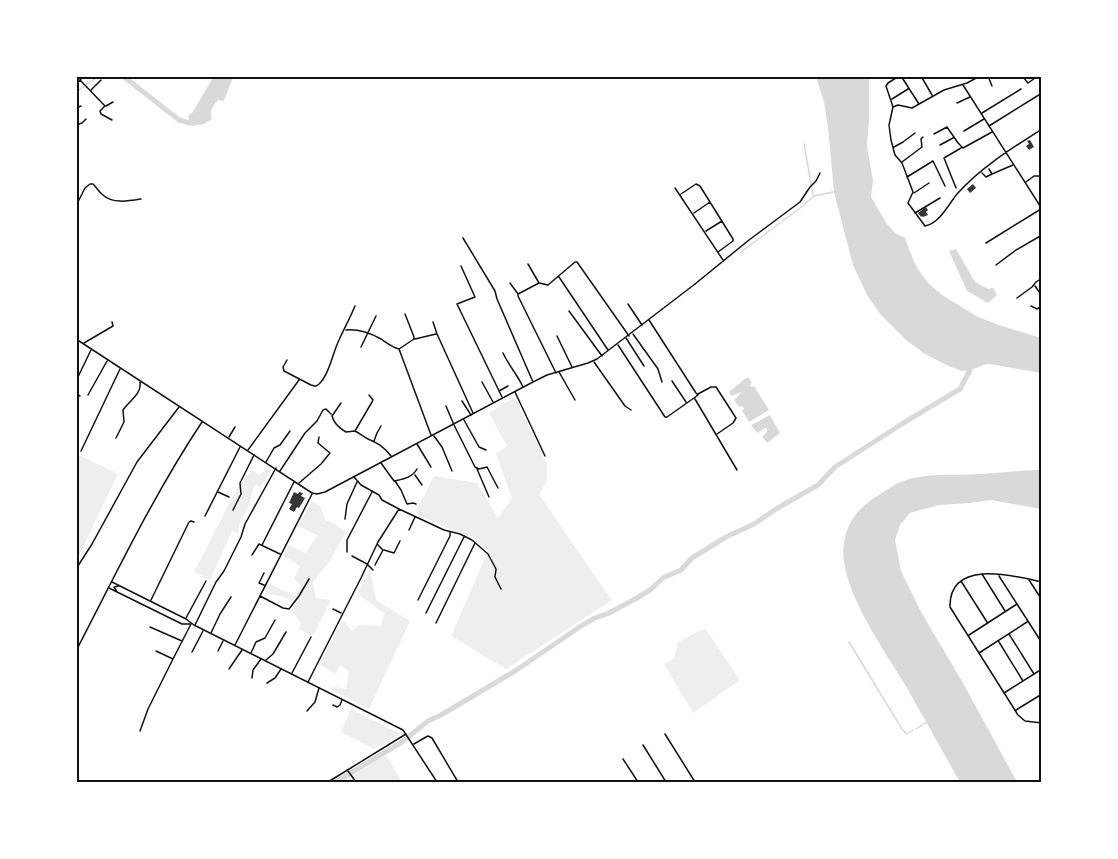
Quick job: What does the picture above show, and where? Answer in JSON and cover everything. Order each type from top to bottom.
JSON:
[{"type":"street","points":[[76,84],[84,76]]},
{"type":"street","points":[[913,193],[902,163],[893,147],[889,125],[893,107],[892,99],[886,88],[887,84],[900,76],[919,104]]},
{"type":"street","points":[[921,76],[933,96]]},
{"type":"street","points":[[988,76],[992,86]]},
{"type":"street","points":[[1023,77],[1028,83],[1038,76]]},
{"type":"street","points":[[893,107],[898,105],[912,108],[951,87],[979,77]]},
{"type":"street","points":[[80,80],[105,106]]},
{"type":"street","points":[[90,90],[101,80]]},
{"type":"street","points":[[963,84],[1041,209],[986,243]]},
{"type":"street","points":[[892,99],[909,89]]},
{"type":"street","points":[[981,114],[1021,89]]},
{"type":"street","points":[[989,126],[1041,93]]},
{"type":"street","points":[[957,103],[970,97]]},
{"type":"street","points":[[112,120],[100,111],[113,102]]},
{"type":"street","points":[[76,108],[81,106]]},
{"type":"street","points":[[76,125],[86,119]]},
{"type":"street","points":[[964,131],[984,119]]},
{"type":"street","points":[[934,134],[947,127],[962,148]]},
{"type":"street","points":[[929,183],[913,193],[908,203],[925,226],[930,225],[965,186],[1005,152],[1041,129]]},
{"type":"street","points":[[956,188],[944,158],[993,132]]},
{"type":"street","points":[[893,147],[915,133]]},
{"type":"street","points":[[902,163],[922,147],[922,137]]},
{"type":"street","points":[[940,145],[954,138]]},
{"type":"street","points":[[907,177],[933,161],[945,186]]},
{"type":"street","points":[[982,172],[986,177],[1014,165]]},
{"type":"street","points":[[988,167],[992,174]]},
{"type":"street","points":[[76,339],[312,493],[317,494],[325,492],[533,382],[594,361],[602,356],[800,202],[820,173]]},
{"type":"street","points":[[1025,183],[1034,176],[1041,176]]},
{"type":"street","points":[[76,206],[85,188],[90,184],[93,184],[111,200],[141,199]]},
{"type":"street","points":[[681,194],[698,184],[722,221],[733,240],[717,252]]},
{"type":"street","points":[[675,188],[723,261]]},
{"type":"street","points":[[914,213],[940,198]]},
{"type":"street","points":[[693,213],[710,202]]},
{"type":"street","points":[[705,232],[722,221]]},
{"type":"street","points":[[996,265],[1041,235]]},
{"type":"street","points":[[463,238],[495,291],[533,382]]},
{"type":"street","points":[[518,294],[539,284],[548,285],[577,262],[629,336]]},
{"type":"street","points":[[528,264],[539,284]]},
{"type":"street","points":[[461,266],[475,297],[457,304],[503,398]]},
{"type":"street","points":[[558,277],[609,351]]},
{"type":"street","points":[[1017,298],[1041,278]]},
{"type":"street","points":[[510,282],[557,372],[575,400]]},
{"type":"street","points":[[1034,285],[1041,296]]},
{"type":"street","points":[[628,304],[642,325]]},
{"type":"street","points":[[287,360],[283,369],[299,380],[314,386],[318,385],[323,379],[355,306]]},
{"type":"street","points":[[1031,306],[1037,309],[1041,306]]},
{"type":"street","points":[[569,311],[602,356]]},
{"type":"street","points":[[405,314],[414,339]]},
{"type":"street","points":[[361,347],[376,316]]},
{"type":"street","points":[[648,320],[698,395]]},
{"type":"street","points":[[83,344],[113,326],[112,322]]},
{"type":"street","points":[[433,322],[472,415]]},
{"type":"street","points":[[346,327],[349,330]]},
{"type":"street","points":[[345,330],[368,333],[399,349],[414,339],[437,334]]},
{"type":"street","points":[[632,333],[658,369],[662,382]]},
{"type":"street","points":[[557,336],[573,368]]},
{"type":"street","points":[[626,338],[644,366]]},
{"type":"street","points":[[618,344],[663,415],[667,417],[711,387],[716,387],[736,418],[733,423],[717,434]]},
{"type":"street","points":[[76,381],[91,349]]},
{"type":"street","points":[[399,349],[432,435],[442,447],[452,471]]},
{"type":"street","points":[[503,353],[523,387]]},
{"type":"street","points":[[88,395],[108,360]]},
{"type":"street","points":[[594,361],[625,406],[631,410]]},
{"type":"street","points":[[81,451],[120,368]]},
{"type":"street","points":[[248,450],[299,380]]},
{"type":"street","points":[[116,438],[124,422],[123,410],[141,386],[140,381]]},
{"type":"street","points":[[482,381],[493,403]]},
{"type":"street","points":[[672,381],[687,403]]},
{"type":"street","points":[[499,391],[508,386]]},
{"type":"street","points":[[515,392],[545,456]]},
{"type":"street","points":[[76,394],[80,396]]},
{"type":"street","points":[[355,431],[373,400],[369,395]]},
{"type":"street","points":[[694,398],[737,470]]},
{"type":"street","points":[[462,401],[472,415]]},
{"type":"street","points":[[332,416],[341,403]]},
{"type":"street","points":[[446,405],[489,497]]},
{"type":"street","points":[[77,568],[137,462],[180,407]]},
{"type":"street","points":[[280,471],[305,433],[326,409],[341,430],[355,431],[374,441],[383,446],[391,457]]},
{"type":"street","points":[[463,420],[479,447],[486,450]]},
{"type":"street","points":[[76,651],[180,454],[202,421]]},
{"type":"street","points":[[374,441],[381,426]]},
{"type":"street","points":[[228,438],[235,427]]},
{"type":"street","points":[[266,462],[274,448],[280,446],[290,431]]},
{"type":"street","points":[[298,483],[321,464],[330,453],[318,443],[320,436]]},
{"type":"street","points":[[417,444],[431,467]]},
{"type":"street","points":[[205,516],[241,446]]},
{"type":"street","points":[[234,510],[241,494],[241,481],[254,455]]},
{"type":"street","points":[[381,462],[401,490],[407,504],[416,504]]},
{"type":"street","points":[[477,469],[487,467],[498,488]]},
{"type":"street","points":[[194,626],[276,468]]},
{"type":"street","points":[[394,481],[408,478],[417,469]]},
{"type":"street","points":[[414,474],[422,485]]},
{"type":"street","points":[[354,476],[357,481],[382,500],[476,542],[488,554],[496,569],[495,577],[501,589]]},
{"type":"street","points":[[262,545],[294,481]]},
{"type":"street","points":[[345,519],[346,504],[357,481]]},
{"type":"street","points":[[217,491],[230,497]]},
{"type":"street","points":[[347,552],[347,540],[373,492]]},
{"type":"street","points":[[235,645],[312,493]]},
{"type":"street","points":[[308,682],[377,544],[399,509]]},
{"type":"street","points":[[409,530],[415,516]]},
{"type":"street","points":[[150,601],[189,522],[191,520],[194,522]]},
{"type":"street","points":[[418,600],[450,532]]},
{"type":"street","points":[[426,613],[465,536]]},
{"type":"street","points":[[377,544],[383,550],[394,553],[400,541]]},
{"type":"street","points":[[436,623],[476,542]]},
{"type":"street","points":[[252,555],[258,545],[281,554]]},
{"type":"street","points":[[375,565],[383,550]]},
{"type":"street","points":[[352,556],[373,570]]},
{"type":"street","points":[[264,573],[259,583],[265,586]]},
{"type":"street","points":[[982,574],[1005,611]]},
{"type":"street","points":[[1041,582],[1016,576],[982,574],[961,581],[954,586],[950,596],[950,607],[1018,716],[1025,721],[1041,723]]},
{"type":"street","points":[[999,575],[1041,643]]},
{"type":"street","points":[[260,596],[289,609],[300,596],[309,579]]},
{"type":"street","points":[[1028,579],[1041,600]]},
{"type":"street","points":[[186,619],[206,581]]},
{"type":"street","points":[[961,581],[987,623]]},
{"type":"street","points":[[112,582],[186,619],[194,626],[404,730],[437,783]]},
{"type":"street","points":[[117,592],[114,588],[121,586]]},
{"type":"street","points":[[109,588],[182,624],[191,624]]},
{"type":"street","points":[[211,634],[231,597]]},
{"type":"street","points":[[968,636],[1017,604]]},
{"type":"street","points":[[333,609],[342,614]]},
{"type":"street","points":[[251,654],[256,642],[265,638],[275,620]]},
{"type":"street","points":[[979,653],[1028,622]]},
{"type":"street","points":[[140,730],[148,709],[191,624]]},
{"type":"street","points":[[150,627],[182,641]]},
{"type":"street","points":[[192,652],[204,630]]},
{"type":"street","points":[[265,660],[273,654],[286,632]]},
{"type":"street","points":[[1009,634],[1034,674]]},
{"type":"street","points":[[291,674],[311,637]]},
{"type":"street","points":[[218,651],[224,640]]},
{"type":"street","points":[[998,641],[1023,681]]},
{"type":"street","points":[[230,669],[242,649]]},
{"type":"street","points":[[156,651],[173,659]]},
{"type":"street","points":[[252,678],[253,670],[261,658]]},
{"type":"street","points":[[267,683],[275,678],[281,669]]},
{"type":"street","points":[[1004,693],[1041,669]]},
{"type":"street","points":[[307,711],[315,702],[320,687]]},
{"type":"street","points":[[1015,711],[1041,694]]},
{"type":"street","points":[[333,705],[337,707],[340,705],[342,699]]},
{"type":"street","points":[[328,783],[407,734]]},
{"type":"street","points":[[665,734],[695,783]]},
{"type":"street","points":[[413,744],[428,736],[432,738],[458,783]]},
{"type":"street","points":[[643,745],[666,783]]},
{"type":"street","points":[[623,759],[638,783]]},
{"type":"street","points":[[348,771],[356,783]]},
{"type":"shaded area","points":[[214,76],[233,77],[224,101],[218,100],[215,104],[211,111],[212,119],[204,124],[191,126],[188,116]]},
{"type":"shaded area","points":[[816,77],[869,77],[867,146],[873,181],[871,197],[887,224],[895,233],[905,238],[920,272],[928,283],[942,295],[978,317],[1041,338],[1041,373],[987,364],[962,371],[925,354],[906,340],[881,315],[867,295],[853,265],[834,192],[828,127],[824,102]]},
{"type":"shaded area","points":[[956,249],[975,282],[988,289],[993,288],[997,295],[988,303],[967,291],[949,251]]},
{"type":"shaded area","points":[[749,378],[752,383],[751,387],[754,386],[769,410],[749,422],[742,411],[744,409],[742,406],[739,407],[734,400],[742,392],[731,396],[729,392]]},
{"type":"shaded area","points":[[515,397],[547,464],[547,482],[539,494],[612,600],[506,669],[451,636],[488,551],[473,538],[415,513],[434,476],[477,483],[498,518],[512,498],[496,454],[507,446],[489,413]]},
{"type":"shaded area","points":[[770,415],[780,433],[767,443],[762,436],[767,429],[757,433],[751,425]]},
{"type":"shaded area","points":[[77,454],[118,474],[77,560]]},
{"type":"shaded area","points":[[267,469],[272,470],[260,487],[257,485],[253,488],[250,503],[240,522],[238,534],[232,531],[210,580],[194,572],[237,488],[252,470],[259,475]]},
{"type":"shaded area","points":[[1041,470],[1041,509],[991,500],[939,505],[910,513],[900,525],[895,540],[901,571],[921,612],[1017,782],[960,782],[854,596],[847,577],[844,559],[846,534],[853,518],[864,506],[895,485],[910,479]]},
{"type":"shaded area","points":[[312,501],[320,506],[326,521],[346,532],[329,562],[313,582],[316,598],[331,600],[313,636],[298,629],[301,623],[291,610],[297,602],[266,592],[270,584],[296,596],[301,585],[294,579],[300,566],[283,556],[288,545],[306,553],[317,535],[298,526]]},
{"type":"shaded area","points":[[370,568],[376,600],[410,621],[369,709],[330,689],[334,687],[346,689],[349,671],[340,665],[336,674],[319,664],[343,620],[352,631],[358,625],[380,626],[385,614],[358,594]]},
{"type":"shaded area","points":[[705,628],[740,680],[693,713],[664,664],[674,659],[678,642]]},
{"type":"shaded area","points":[[351,709],[401,734],[374,749],[341,732]]},
{"type":"shaded area","points":[[386,755],[402,782],[342,782]]},
{"type":"building","points":[[1030,140],[1034,147],[1029,150],[1026,146],[1029,144],[1027,141]]},
{"type":"building","points":[[973,184],[976,188],[970,193],[967,189]]},
{"type":"building","points":[[926,207],[928,215],[921,217],[918,213]]},
{"type":"building","points":[[294,492],[303,493],[301,496],[305,498],[294,512],[289,509],[292,504],[289,503]]},
{"type":"waterway","points":[[76,92],[99,76]]},
{"type":"waterway","points":[[123,76],[179,120],[189,123],[194,119]]},
{"type":"waterway","points":[[804,144],[813,195]]},
{"type":"waterway","points":[[741,252],[814,196],[833,192]]},
{"type":"waterway","points":[[336,782],[402,742],[428,721],[515,671],[581,626],[637,598],[663,578],[681,570],[692,558],[818,485],[835,467],[960,389],[970,370],[969,364]]},
{"type":"waterway","points":[[849,642],[902,729],[907,734],[913,730]]},
{"type":"waterway","points":[[916,729],[928,721]]}]
